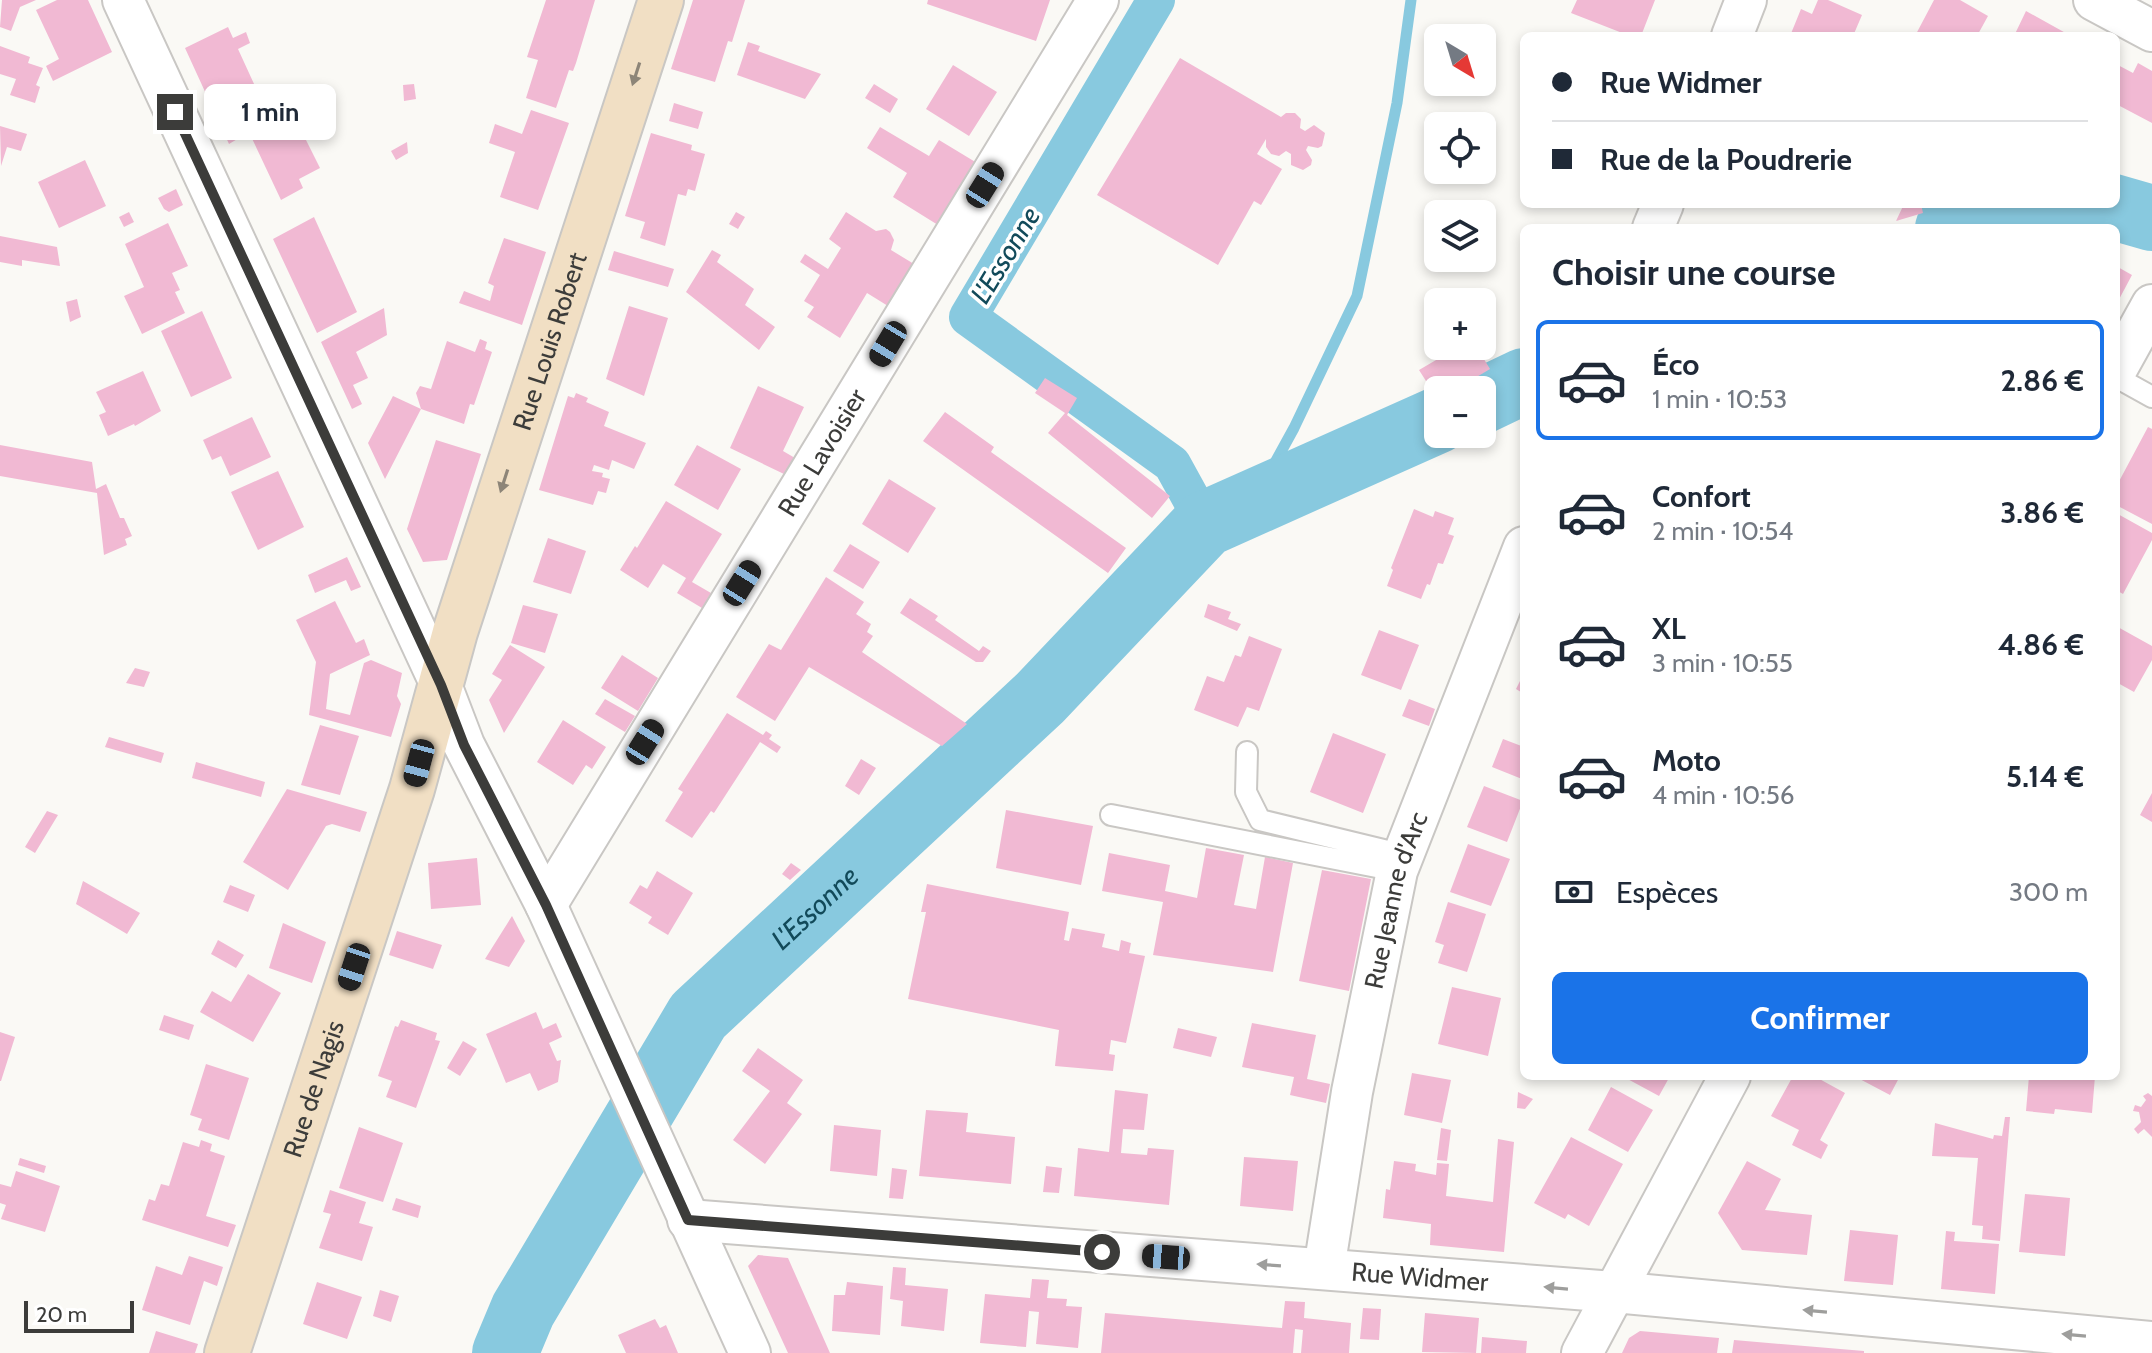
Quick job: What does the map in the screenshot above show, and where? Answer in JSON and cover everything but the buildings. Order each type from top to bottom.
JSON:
[{"type":"street","points":[[123,0],[441,685],[464,745],[546,905],[750,1353]]},
{"type":"street","name":"Rue Louis Robert","points":[[441,685],[465,602],[661,0]]},
{"type":"street","name":"Rue Lavoisier","points":[[546,905],[1098,0]]},
{"type":"street","points":[[1734,32],[1746,0]]},
{"type":"street","points":[[2094,0],[2152,31]]},
{"type":"street","points":[[2120,363],[2152,305]]},
{"type":"street","name":"Rue Jeanne d'Arc","points":[[1324,1269],[1352,1092],[1400,863],[1516,594],[1520,570]]},
{"type":"street","name":"Rue de Nagis","points":[[227,1353],[412,789],[441,685]]},
{"type":"street","points":[[1582,1353],[1728,1080]]},
{"type":"street","name":"Rue Widmer","points":[[688,1220],[1614,1292],[2130,1345]]},
{"type":"lane","points":[[2120,379],[2152,397]]},
{"type":"lane","points":[[1247,752],[1246,792],[1260,820],[1400,863]]},
{"type":"lane","points":[[1111,815],[1400,863]]},
{"type":"waterway","name":"L'Essonne","points":[[1156,0],[968,317],[1172,464],[1205,524]]},
{"type":"waterway","name":"L'Essonne","points":[[1205,524],[1266,479],[1357,296],[1397,103],[1411,0]]},
{"type":"waterway","points":[[1972,224],[2066,208]]},
{"type":"waterway","points":[[2117,208],[2152,218]]},
{"type":"waterway","points":[[1496,394],[1520,383]]},
{"type":"waterway","name":"L'Essonne","points":[[505,1353],[523,1310],[698,1016],[1040,698],[1205,524],[1424,426]]},
{"type":"route","points":[[175,112],[441,685],[464,745],[546,905],[688,1220],[1102,1252]]}]
